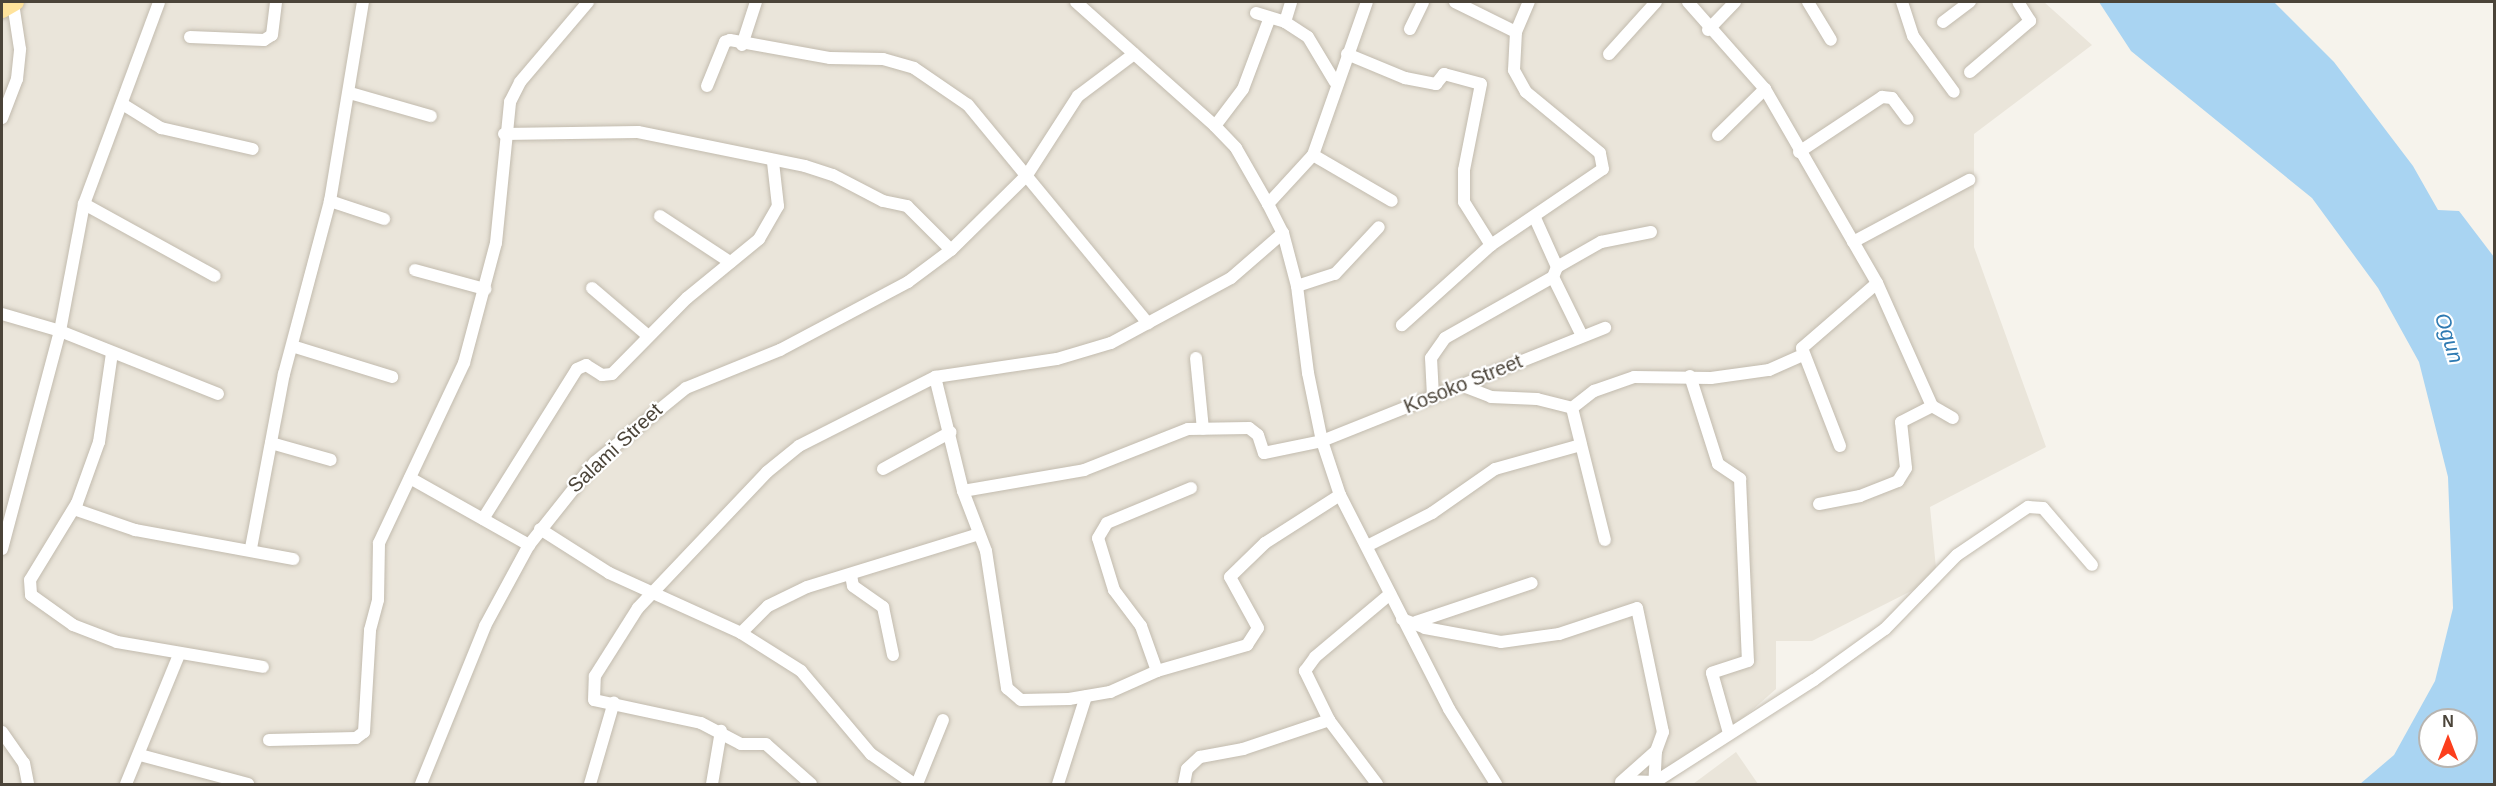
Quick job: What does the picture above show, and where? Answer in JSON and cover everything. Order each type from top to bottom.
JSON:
[{"type":"street","points":[[2,549],[60,331],[84,204],[124,105],[159,2]]},
{"type":"street","points":[[190,37],[264,40],[272,35],[276,2]]},
{"type":"street","points":[[251,548],[292,346],[330,201],[350,93],[363,2]]},
{"type":"street","points":[[269,740],[356,738],[364,732],[369,638],[378,600],[377,554],[410,478],[452,395],[485,289],[496,243],[504,134],[520,82],[588,2]]},
{"type":"street","points":[[742,45],[756,2]]},
{"type":"street","points":[[1076,2],[1215,126],[1236,148],[1268,204],[1283,233],[1297,286],[1322,441],[1340,495],[1369,545],[1402,619],[1496,784]]},
{"type":"street","points":[[1285,22],[1291,2]]},
{"type":"street","points":[[1268,204],[1313,155],[1335,82],[1367,2]]},
{"type":"street","points":[[1410,29],[1423,2]]},
{"type":"street","points":[[1455,2],[1516,32]]},
{"type":"street","points":[[1402,325],[1491,245],[1535,218],[1603,169],[1600,153],[1526,92],[1514,70],[1516,32],[1529,2]]},
{"type":"street","points":[[1609,54],[1656,2]]},
{"type":"street","points":[[1688,2],[1708,30],[1765,89],[1799,152],[1877,283],[1932,406],[1953,418]]},
{"type":"street","points":[[1708,30],[1735,2]]},
{"type":"street","points":[[1808,2],[1831,40]]},
{"type":"street","points":[[1902,2],[1913,36],[1954,92]]},
{"type":"street","points":[[1943,22],[1970,2]]},
{"type":"street","points":[[1970,72],[2030,21],[2018,2]]},
{"type":"street","points":[[2,118],[17,79],[20,49],[10,5]]},
{"type":"street","points":[[1256,13],[1269,20],[1285,22],[1308,37],[1335,82]]},
{"type":"street","points":[[1215,126],[1243,89],[1269,20]]},
{"type":"street","points":[[707,86],[724,42],[844,60],[883,59],[914,68],[968,105],[1148,323]]},
{"type":"street","points":[[1027,175],[1078,96],[1134,54]]},
{"type":"street","points":[[1347,54],[1405,78],[1436,84],[1444,74],[1481,84],[1464,170],[1464,202],[1491,245]]},
{"type":"street","points":[[1718,135],[1765,89]]},
{"type":"street","points":[[350,93],[431,116]]},
{"type":"street","points":[[1799,152],[1882,97],[1892,98],[1908,119]]},
{"type":"street","points":[[124,105],[161,128],[253,149]]},
{"type":"street","points":[[504,134],[638,132],[825,172],[883,201],[904,204],[951,250]]},
{"type":"street","points":[[1313,155],[1392,201]]},
{"type":"street","points":[[483,519],[577,369],[586,365],[602,375],[612,374],[647,335],[759,239],[778,206],[773,162]]},
{"type":"street","name":"Salami Street","points":[[424,784],[485,626],[529,545],[595,462],[686,388],[780,350],[862,309],[951,250],[1027,175]]},
{"type":"street","points":[[1853,242],[1970,180]]},
{"type":"street","points":[[330,201],[384,219]]},
{"type":"street","points":[[84,204],[215,276]]},
{"type":"street","points":[[660,216],[730,262]]},
{"type":"street","points":[[1535,218],[1582,336]]},
{"type":"street","points":[[1297,286],[1335,274],[1379,227]]},
{"type":"street","points":[[1433,396],[1431,358],[1438,345],[1601,242],[1651,232]]},
{"type":"street","points":[[811,784],[768,745],[741,744],[721,731],[614,702],[594,700],[595,676],[638,608],[784,457],[935,377],[1080,355],[1148,323],[1231,278],[1283,233]]},
{"type":"street","points":[[415,270],[485,289]]},
{"type":"street","points":[[1840,446],[1803,355],[1807,342],[1877,283]]},
{"type":"street","points":[[592,288],[647,335]]},
{"type":"street","points":[[2,314],[60,331],[218,394]]},
{"type":"street","name":"Kosoko Street","points":[[1203,429],[1249,428],[1258,435],[1264,453],[1322,441],[1605,328]]},
{"type":"street","points":[[292,346],[392,377]]},
{"type":"street","points":[[112,353],[99,442],[74,509],[30,580],[31,595],[73,625],[117,642],[179,655],[263,667]]},
{"type":"street","points":[[1572,408],[1594,391],[1634,377],[1690,376],[1769,370],[1803,355]]},
{"type":"street","points":[[963,491],[1060,476],[1107,463],[1174,432],[1203,429],[1196,358]]},
{"type":"street","points":[[1690,376],[1718,464],[1740,479],[1749,602],[1748,661],[1712,673],[1729,733]]},
{"type":"street","points":[[935,377],[951,432],[963,491],[991,573],[1008,694],[1030,702],[1110,692],[1157,671],[1185,667],[1251,641],[1258,628],[1230,577],[1265,543],[1340,495]]},
{"type":"street","points":[[1463,386],[1491,397],[1537,399],[1572,408]]},
{"type":"street","points":[[1820,504],[1860,496],[1898,481],[1906,468],[1901,422],[1932,406]]},
{"type":"street","points":[[1572,408],[1605,540]]},
{"type":"street","points":[[883,469],[951,432]]},
{"type":"street","points":[[271,443],[331,460]]},
{"type":"street","points":[[1369,545],[1432,513],[1496,469],[1581,445]]},
{"type":"street","points":[[410,478],[529,545]]},
{"type":"street","points":[[1157,671],[1141,626],[1114,590],[1098,538],[1107,523],[1191,488]]},
{"type":"street","points":[[1620,783],[1654,783],[1880,633],[1943,566],[2028,507],[2043,508],[2092,565]]},
{"type":"street","points":[[74,509],[144,532],[251,548],[293,559]]},
{"type":"street","points":[[540,529],[609,573],[655,591],[741,633],[801,671],[871,754],[916,784],[943,720]]},
{"type":"street","points":[[741,633],[781,599],[979,534]]},
{"type":"street","points":[[851,575],[854,587],[883,607],[893,655]]},
{"type":"street","points":[[1416,622],[1532,583]]},
{"type":"street","points":[[1377,784],[1329,720],[1306,676],[1308,664],[1390,594]]},
{"type":"street","points":[[1402,619],[1416,622],[1425,628],[1491,642],[1517,641],[1559,634],[1635,607],[1664,732],[1656,751],[1654,783]]},
{"type":"street","points":[[126,784],[140,755],[179,655]]},
{"type":"street","points":[[1058,784],[1086,696]]},
{"type":"street","points":[[590,784],[614,702]]},
{"type":"street","points":[[1184,784],[1187,769],[1200,758],[1243,749],[1329,720]]},
{"type":"street","points":[[712,784],[721,731]]},
{"type":"street","points":[[2,732],[24,763],[28,784]]},
{"type":"street","points":[[1620,783],[1656,751]]},
{"type":"street","points":[[140,755],[248,784]]},
{"type":"shaded area","points":[[2,2],[2044,2],[2092,45],[1974,134],[1974,247],[2046,447],[1930,507],[1937,578],[1812,641],[1776,641],[1776,689],[1668,784],[2,784]]},
{"type":"shaded area","points":[[1736,752],[1758,784],[1693,784]]},
{"type":"water","name":"Ogun","points":[[2099,2],[2274,2],[2334,62],[2413,166],[2438,210],[2459,211],[2494,257],[2494,784],[2360,784],[2394,755],[2418,712],[2418,768],[2478,768],[2478,708],[2420,708],[2435,681],[2453,608],[2448,477],[2419,362],[2378,288],[2312,198],[2131,51]]}]
